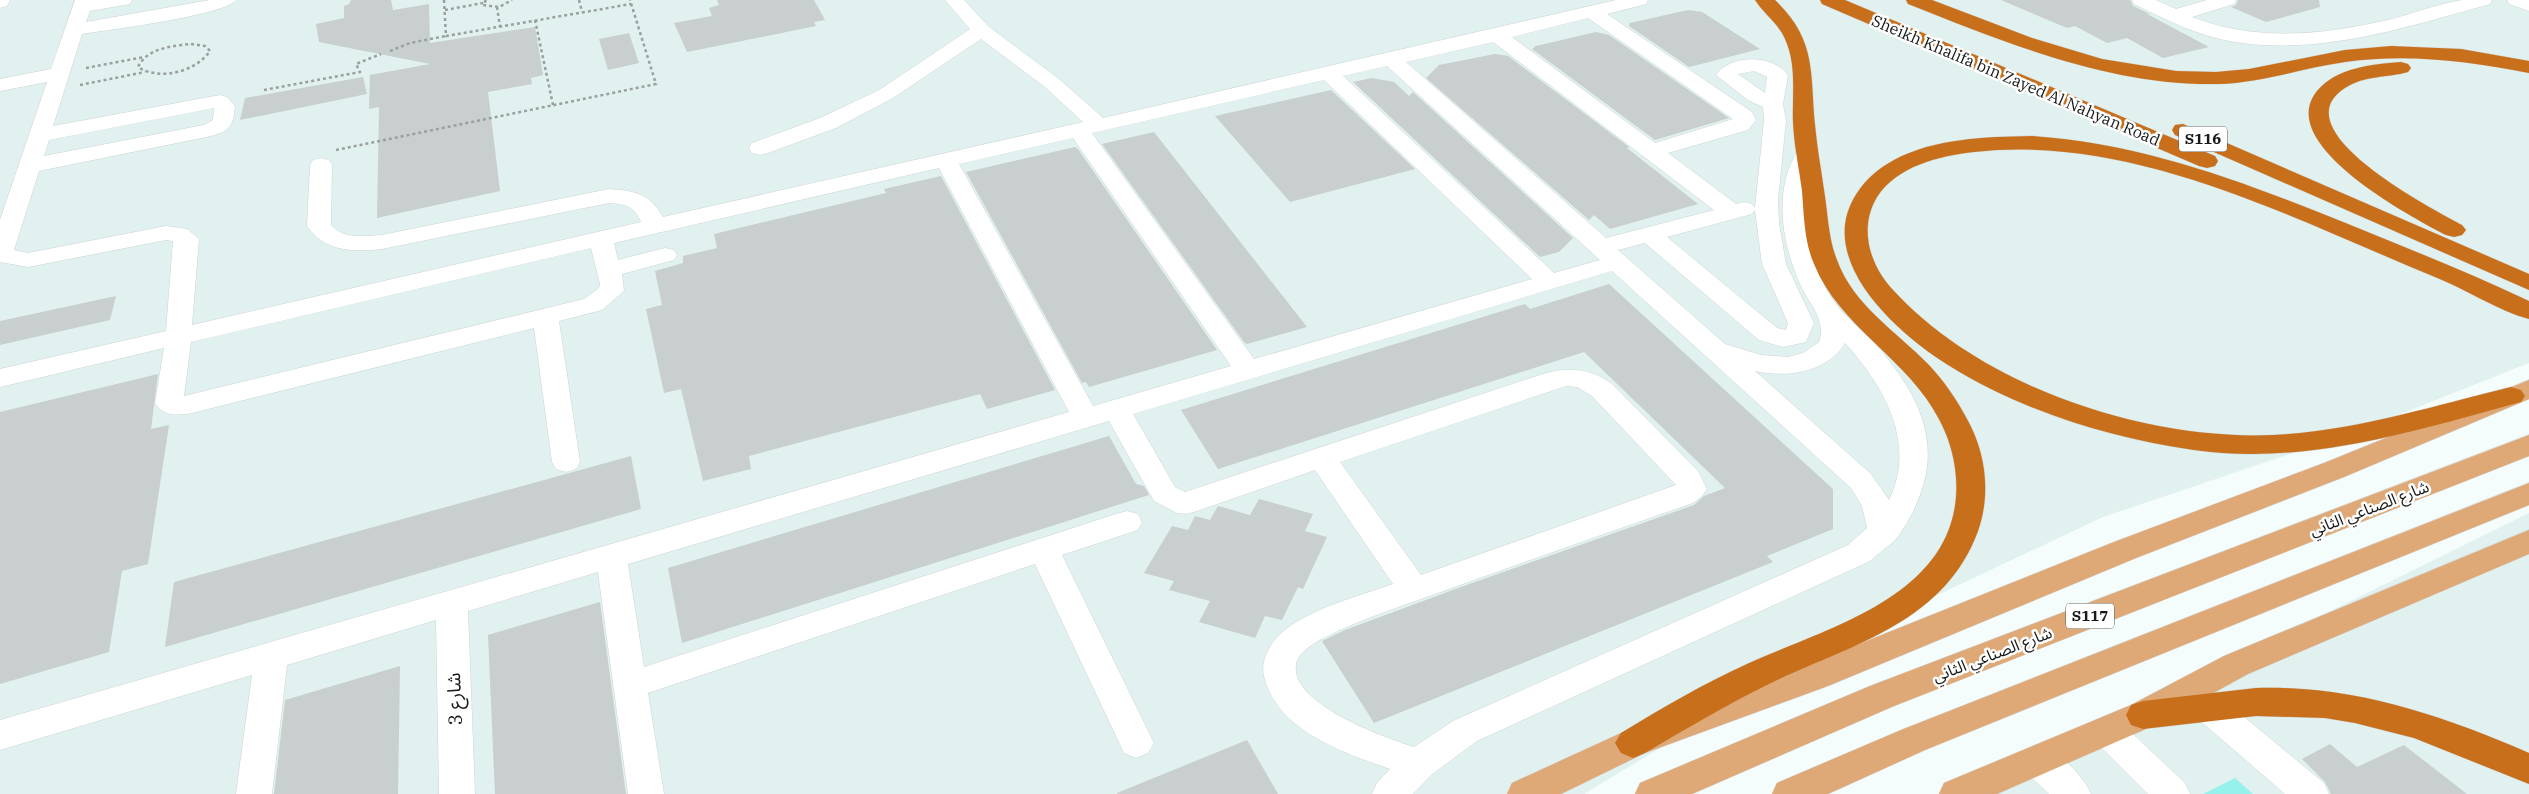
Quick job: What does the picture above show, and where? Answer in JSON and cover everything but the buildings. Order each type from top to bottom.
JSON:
[{"type":"highway","points":[[1633,743],[1707,698],[1877,621],[1908,603],[1933,581],[1952,557],[1965,531],[1971,504],[1971,476],[1965,448],[1954,421],[1938,395],[1918,370],[1860,315],[1840,289],[1826,263],[1819,239],[1807,154],[1802,60],[1796,41],[1786,23],[1764,0]]},
{"type":"highway","name":"Sheikh Khalifa bin Zayed Al Nahyan Road","points":[[1829,0],[2365,230],[2529,311]]},
{"type":"highway","name":"Sheikh Khalifa bin Zayed Al Nahyan Road","points":[[1875,0],[2270,167],[2529,283]]},
{"type":"highway","points":[[1915,0],[2053,53],[2114,68],[2170,77],[2246,77],[2345,56],[2394,52],[2460,56],[2529,67]]},
{"type":"highway","points":[[2529,79],[2456,68],[2394,68],[2350,78],[2329,90],[2322,100],[2319,111],[2320,125],[2329,141],[2360,172],[2421,212],[2529,272]]},
{"type":"highway","points":[[2468,282],[2289,209],[2194,173],[2118,153],[2059,143],[2016,141],[1980,144],[1924,156],[1892,170],[1874,185],[1862,201],[1857,220],[1856,241],[1863,264],[1877,288],[1897,312],[1927,338],[1964,363],[2009,387],[2058,407],[2150,434],[2241,445],[2283,444],[2331,438],[2520,393]]},
{"type":"highway","points":[[2143,715],[2208,707],[2294,702],[2351,708],[2411,722],[2474,744],[2529,769]]},
{"type":"main road","points":[[1525,794],[1633,743],[1816,676],[2125,550],[2334,470],[2520,393]]},
{"type":"main road","name":"شارع الصناعي الثاني","points":[[1653,794],[1882,696],[2529,445]]},
{"type":"main road","points":[[1790,794],[1922,737],[2529,493]]},
{"type":"main road","points":[[1957,794],[2107,732],[2143,715],[2236,665],[2529,542]]},
{"type":"street","points":[[123,0],[83,3],[2,250],[5,256],[28,260],[150,236],[179,234],[187,238],[169,403],[179,406],[593,305],[604,299],[611,291],[612,284],[601,239]]},
{"type":"street","points":[[74,30],[208,7],[227,0]]},
{"type":"street","points":[[954,0],[981,30],[1046,78],[1088,127],[1248,370]]},
{"type":"street","points":[[0,378],[945,159],[1497,35],[1640,0]]},
{"type":"street","points":[[2141,0],[2174,16],[2228,34],[2276,40],[2302,40],[2369,30],[2483,0]]},
{"type":"street","points":[[2174,16],[2227,0]]},
{"type":"street","points":[[2516,0],[2529,5]]},
{"type":"street","points":[[1592,12],[1744,117],[1745,120],[1740,125],[1652,151]]},
{"type":"street","points":[[760,148],[828,122],[886,94],[981,30]]},
{"type":"street","points":[[1497,35],[1732,212]]},
{"type":"street","points":[[1391,59],[1861,482],[1874,499],[1883,518],[1882,534]]},
{"type":"street","points":[[1328,73],[1549,282]]},
{"type":"street","points":[[0,84],[57,81]]},
{"type":"street","points":[[0,99],[57,81]]},
{"type":"street","points":[[29,166],[211,130],[223,124],[225,106],[220,102],[206,102],[40,135]]},
{"type":"street","points":[[1649,234],[1768,334],[1783,339],[1791,339],[1799,332],[1800,322],[1774,264],[1769,243],[1766,203],[1775,120],[1773,104]]},
{"type":"street","points":[[1703,339],[1718,350],[1738,358],[1774,365],[1801,363],[1818,358],[1829,349],[1835,338],[1834,326],[1807,272],[1797,242],[1795,220],[1796,184],[1807,154]]},
{"type":"street","points":[[328,158],[319,226],[328,237],[346,242],[382,242],[609,196],[639,201],[649,211],[655,226]]},
{"type":"street","points":[[945,159],[1086,418]]},
{"type":"street","points":[[0,736],[271,655],[452,605],[1549,282],[1609,255],[1649,234],[1766,203]]},
{"type":"street","points":[[609,270],[666,255]]},
{"type":"street","points":[[1390,794],[1418,764],[1464,731],[1858,553],[1882,534],[1900,510],[1911,484],[1915,458],[1912,431],[1903,404],[1873,355],[1853,333],[1829,313]]},
{"type":"street","points":[[545,318],[566,462]]},
{"type":"street","points":[[1116,409],[1164,494],[1177,502],[1195,500],[1553,380],[1564,377],[1578,377],[1592,382],[1602,390],[1691,483],[1692,489],[1689,493],[1682,496],[1414,589],[1319,625],[1300,636],[1286,650],[1279,667],[1282,686],[1293,701],[1315,717],[1364,743],[1418,764]]},
{"type":"street","points":[[1321,458],[1414,589]]},
{"type":"street","points":[[630,686],[1127,522]]},
{"type":"street","points":[[1044,549],[1136,743]]},
{"type":"street","points":[[611,557],[646,794]]},
{"type":"street","name":"شارع 3","points":[[452,605],[457,794]]},
{"type":"street","points":[[254,794],[271,655]]},
{"type":"street","points":[[2208,707],[2311,794]]},
{"type":"street","points":[[2107,732],[2172,794]]},
{"type":"street","points":[[2039,761],[2073,794]]},
{"type":"path","points":[[444,0],[446,36]]},
{"type":"path","points":[[445,10],[483,3],[486,0]]},
{"type":"path","points":[[483,3],[485,7],[496,7],[508,4],[512,0]]},
{"type":"path","points":[[579,0],[582,12]]},
{"type":"path","points":[[328,158],[656,84],[631,2],[410,43],[390,51]]},
{"type":"path","points":[[496,7],[500,27]]},
{"type":"path","points":[[535,20],[553,106]]},
{"type":"path","points":[[182,44],[205,46],[210,51],[205,59],[191,67],[171,72],[146,72],[57,81],[147,56],[182,44]]},
{"type":"path","points":[[264,90],[360,72],[356,64],[381,54]]},
{"type":"path","points":[[146,72],[141,70],[139,64],[147,56]]},
{"type":"shaded area","points":[[0,0],[2529,0],[2529,363],[2353,433],[2103,517],[1825,648],[1584,794],[0,794]]},
{"type":"shaded area","points":[[2529,513],[2529,794],[1960,794]]},
{"type":"shaded area","points":[[2235,778],[2253,794],[2203,794]]}]
